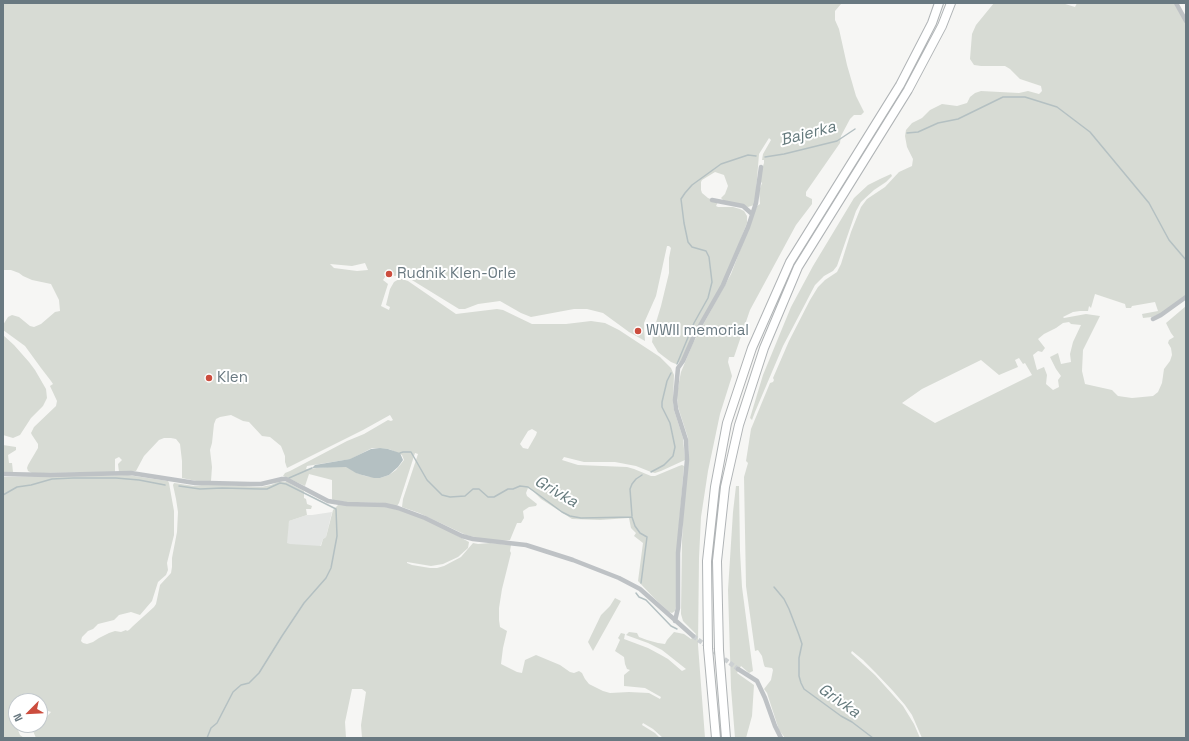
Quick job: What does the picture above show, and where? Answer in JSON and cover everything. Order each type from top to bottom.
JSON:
[{"type":"highway","points":[[716,738],[708,648],[707,561],[715,487],[727,423],[752,348],[790,262],[900,84],[932,23],[940,3]]},
{"type":"highway","points":[[726,738],[719,650],[717,561],[725,487],[739,426],[764,348],[798,267],[908,90],[942,26],[951,3]]},
{"type":"street","points":[[1176,3],[1186,21]]},
{"type":"street","points":[[675,621],[678,608],[678,553],[687,460],[686,440],[676,409],[675,400],[678,368],[723,285],[748,227],[756,203],[761,167]]},
{"type":"street","points":[[712,200],[743,206],[752,214]]},
{"type":"street","points":[[1153,319],[1186,297]]},
{"type":"street","points":[[3,474],[50,475],[131,473],[195,483],[250,484],[261,484],[286,479],[328,501],[347,504],[385,505],[403,509],[426,518],[462,536],[473,539],[526,545],[573,560],[619,578],[640,589],[693,636]]},
{"type":"street","points":[[738,669],[757,681],[781,738]]},
{"type":"shaded area","points":[[3,3],[841,4],[835,11],[835,20],[839,29],[856,96],[864,112],[861,115],[854,115],[850,119],[841,136],[840,143],[806,192],[806,196],[812,199],[812,204],[796,225],[750,310],[734,357],[729,357],[728,362],[732,376],[720,414],[708,471],[701,517],[698,645],[705,738],[663,738],[643,723],[642,725],[660,738],[362,738],[361,725],[366,692],[362,689],[352,689],[345,722],[346,738],[36,738],[34,733],[48,733],[48,715],[51,712],[48,711],[48,693],[8,693],[8,733],[19,733],[24,738],[3,738],[3,477],[128,475],[168,481],[169,483],[174,511],[174,535],[167,563],[168,570],[166,575],[158,582],[152,601],[140,615],[131,612],[119,615],[114,620],[98,624],[82,637],[81,641],[83,643],[87,644],[93,642],[115,631],[121,632],[129,630],[156,604],[160,585],[171,573],[172,567],[178,512],[173,485],[174,483],[194,486],[209,484],[261,487],[280,481],[287,482],[304,491],[304,498],[306,499],[307,504],[312,506],[311,509],[306,509],[307,515],[289,521],[287,543],[290,544],[321,546],[323,539],[326,537],[333,510],[338,505],[381,506],[408,512],[438,525],[469,542],[468,548],[458,557],[443,564],[431,566],[407,562],[412,565],[430,568],[444,566],[461,557],[473,543],[511,545],[511,553],[499,608],[500,627],[507,631],[501,664],[522,673],[525,660],[536,655],[560,665],[570,672],[574,673],[579,671],[589,684],[603,691],[610,693],[649,693],[660,699],[661,697],[645,688],[624,686],[624,675],[630,670],[627,669],[624,657],[615,651],[620,640],[618,638],[621,633],[625,634],[624,639],[648,648],[661,655],[682,671],[686,669],[662,650],[626,635],[629,632],[637,633],[639,637],[665,644],[674,632],[684,634],[691,639],[696,634],[683,621],[681,614],[684,499],[689,456],[688,438],[678,407],[677,395],[681,372],[693,343],[731,274],[757,206],[760,204],[759,191],[762,183],[759,180],[764,163],[764,160],[762,160],[763,154],[771,140],[769,138],[759,154],[754,205],[748,207],[725,202],[721,198],[725,194],[728,186],[724,175],[715,172],[701,182],[702,193],[708,198],[718,202],[716,206],[733,207],[744,211],[747,216],[747,223],[728,272],[681,361],[676,364],[658,352],[652,342],[669,273],[671,248],[669,246],[667,246],[656,296],[644,323],[645,341],[629,332],[603,313],[587,309],[574,309],[531,317],[500,301],[478,304],[465,309],[459,309],[407,277],[401,275],[394,276],[389,271],[383,280],[388,284],[381,306],[389,310],[390,307],[386,305],[390,289],[394,282],[402,279],[408,281],[456,314],[497,309],[503,310],[532,324],[566,324],[591,321],[605,323],[619,330],[660,357],[671,368],[674,375],[674,410],[683,438],[685,460],[655,473],[636,466],[615,462],[584,462],[564,457],[562,460],[578,465],[627,467],[651,476],[655,476],[682,465],[684,466],[677,549],[676,607],[675,611],[672,613],[654,598],[638,581],[643,543],[634,536],[636,533],[631,528],[629,518],[600,520],[572,519],[541,499],[528,488],[526,493],[527,496],[537,504],[536,506],[529,507],[523,511],[524,518],[521,523],[517,523],[510,540],[502,541],[482,539],[466,535],[419,513],[402,507],[403,499],[418,454],[415,453],[397,506],[383,503],[334,501],[332,499],[332,480],[309,474],[305,486],[283,476],[285,473],[347,441],[364,434],[388,420],[393,420],[390,415],[287,468],[285,456],[281,446],[270,437],[262,436],[249,422],[243,421],[231,415],[220,417],[216,419],[214,424],[210,450],[212,467],[211,481],[196,481],[182,478],[180,444],[176,439],[171,438],[159,440],[144,456],[136,471],[119,472],[118,464],[122,460],[119,457],[115,459],[115,472],[32,473],[28,471],[28,465],[38,448],[38,444],[31,433],[34,427],[56,406],[57,401],[50,386],[53,384],[51,381],[25,346],[3,330],[3,325],[8,317],[12,315],[19,317],[30,326],[34,327],[41,324],[55,312],[60,311],[59,300],[51,284],[32,280],[11,270],[3,270]],"holes":[[[365,263],[368,270],[357,271],[334,268],[330,264],[352,266]],[[532,429],[537,432],[536,435],[528,449],[523,448],[520,444],[528,431]],[[372,448],[389,449],[402,455],[404,460],[396,470],[389,475],[380,478],[365,476],[347,467],[338,466],[306,469],[307,466],[351,459]]]},
{"type":"shaded area","points":[[994,3],[1062,3],[1075,7],[1077,3],[1174,3],[1186,24],[1186,296],[1160,314],[1143,318],[1142,314],[1158,311],[1155,302],[1126,308],[1125,304],[1095,294],[1091,308],[1089,306],[1088,311],[1073,312],[1063,317],[1086,314],[1100,316],[1083,350],[1082,371],[1085,384],[1112,390],[1118,396],[1132,398],[1153,396],[1158,392],[1162,383],[1164,369],[1170,361],[1172,355],[1171,348],[1168,343],[1169,340],[1174,337],[1166,323],[1186,306],[1186,738],[922,738],[912,715],[905,705],[875,672],[852,651],[851,653],[875,675],[903,706],[914,724],[920,738],[785,738],[779,730],[767,693],[764,689],[771,680],[773,670],[772,668],[765,667],[762,656],[758,650],[755,651],[746,586],[744,477],[748,463],[746,461],[751,429],[770,383],[774,380],[773,378],[789,341],[810,300],[818,287],[837,272],[841,264],[861,207],[867,199],[885,187],[899,172],[912,166],[913,159],[907,147],[905,136],[906,130],[912,123],[922,118],[930,110],[942,104],[957,106],[967,103],[970,97],[981,91],[1019,93],[1028,91],[1039,94],[1042,91],[1041,86],[1020,79],[1005,66],[974,65],[970,59],[972,34],[976,25]],"holes":[[[1069,322],[1071,324],[1081,325],[1073,342],[1070,354],[1071,362],[1061,364],[1058,353],[1050,357],[1061,376],[1058,380],[1059,387],[1053,390],[1046,384],[1047,375],[1044,367],[1037,370],[1033,355],[1038,351],[1042,352],[1045,348],[1038,339],[1063,323]],[[1019,358],[1023,364],[1025,363],[1032,375],[935,423],[902,403],[922,389],[981,360],[999,375],[1018,367],[1015,360]]]},
{"type":"shaded area","points":[[891,174],[892,176],[886,182],[874,190],[861,202],[856,211],[837,266],[815,285],[783,346],[752,420],[750,418],[763,375],[791,307],[813,266],[854,198],[868,185]]},
{"type":"shaded area","points":[[3,335],[14,345],[35,370],[46,389],[47,398],[43,406],[31,418],[20,435],[13,438],[3,435]]},
{"type":"shaded area","points":[[3,445],[16,447],[16,450],[8,455],[9,463],[12,463],[13,472],[3,472]]},
{"type":"shaded area","points":[[380,448],[400,453],[403,460],[389,475],[380,478],[362,475],[346,467],[312,468],[315,465],[350,459],[371,449]]},
{"type":"shaded area","points":[[736,486],[739,486],[742,587],[753,671],[749,673],[741,666],[737,673],[754,685],[752,716],[746,738],[735,738],[731,688],[728,590]]},
{"type":"shaded area","points":[[332,512],[326,537],[323,539],[320,547],[283,549],[289,521],[307,515]]},
{"type":"shaded area","points":[[615,598],[621,601],[593,651],[588,642],[601,615],[610,606]]},
{"type":"waterway","points":[[907,133],[918,132],[938,123],[958,119],[1003,97],[1025,97],[1057,107],[1090,132],[1149,203],[1169,240],[1186,260]]},
{"type":"waterway","name":"Bajerka","points":[[765,157],[837,141],[855,129]]},
{"type":"waterway","name":"Bajerka","points":[[677,364],[694,323],[708,298],[712,282],[709,257],[706,251],[692,247],[688,242],[681,199],[692,185],[721,164],[748,155],[756,156]]},
{"type":"waterway","name":"Bajerka","points":[[651,472],[664,465],[673,456],[675,447],[670,423],[662,407],[667,381],[671,373]]},
{"type":"waterway","name":"Grivka","points":[[400,453],[411,452],[427,480],[442,495],[450,497],[465,496],[473,489],[479,489],[488,497],[494,497],[508,489],[513,489],[520,486],[528,487],[562,512],[570,516],[581,518],[632,517],[635,526],[640,533],[647,537],[641,583]]},
{"type":"waterway","points":[[289,478],[312,468]]},
{"type":"waterway","name":"Bajerka","points":[[632,516],[630,489],[636,479],[642,475]]},
{"type":"waterway","points":[[3,495],[17,487],[52,479],[116,478],[139,480],[165,485]]},
{"type":"waterway","points":[[179,486],[200,489],[267,489],[280,483],[286,484],[336,509],[337,536],[331,568],[326,578],[304,603],[259,673],[249,683],[241,685],[233,692],[217,723],[211,728],[207,738]]},
{"type":"waterway","name":"Grivka","points":[[774,587],[784,599],[789,609],[802,644],[799,658],[799,676],[804,689],[873,738]]},
{"type":"waterway","points":[[636,593],[639,597],[646,600],[671,626],[677,629]]},
{"type":"tunnel","points":[[693,636],[738,669]]},
{"type":"place","name":"Rudnik Klen-Orle","points":[[389,274]]},
{"type":"place","name":"WWII memorial","points":[[638,331]]},
{"type":"place","name":"Klen","points":[[209,378]]}]
